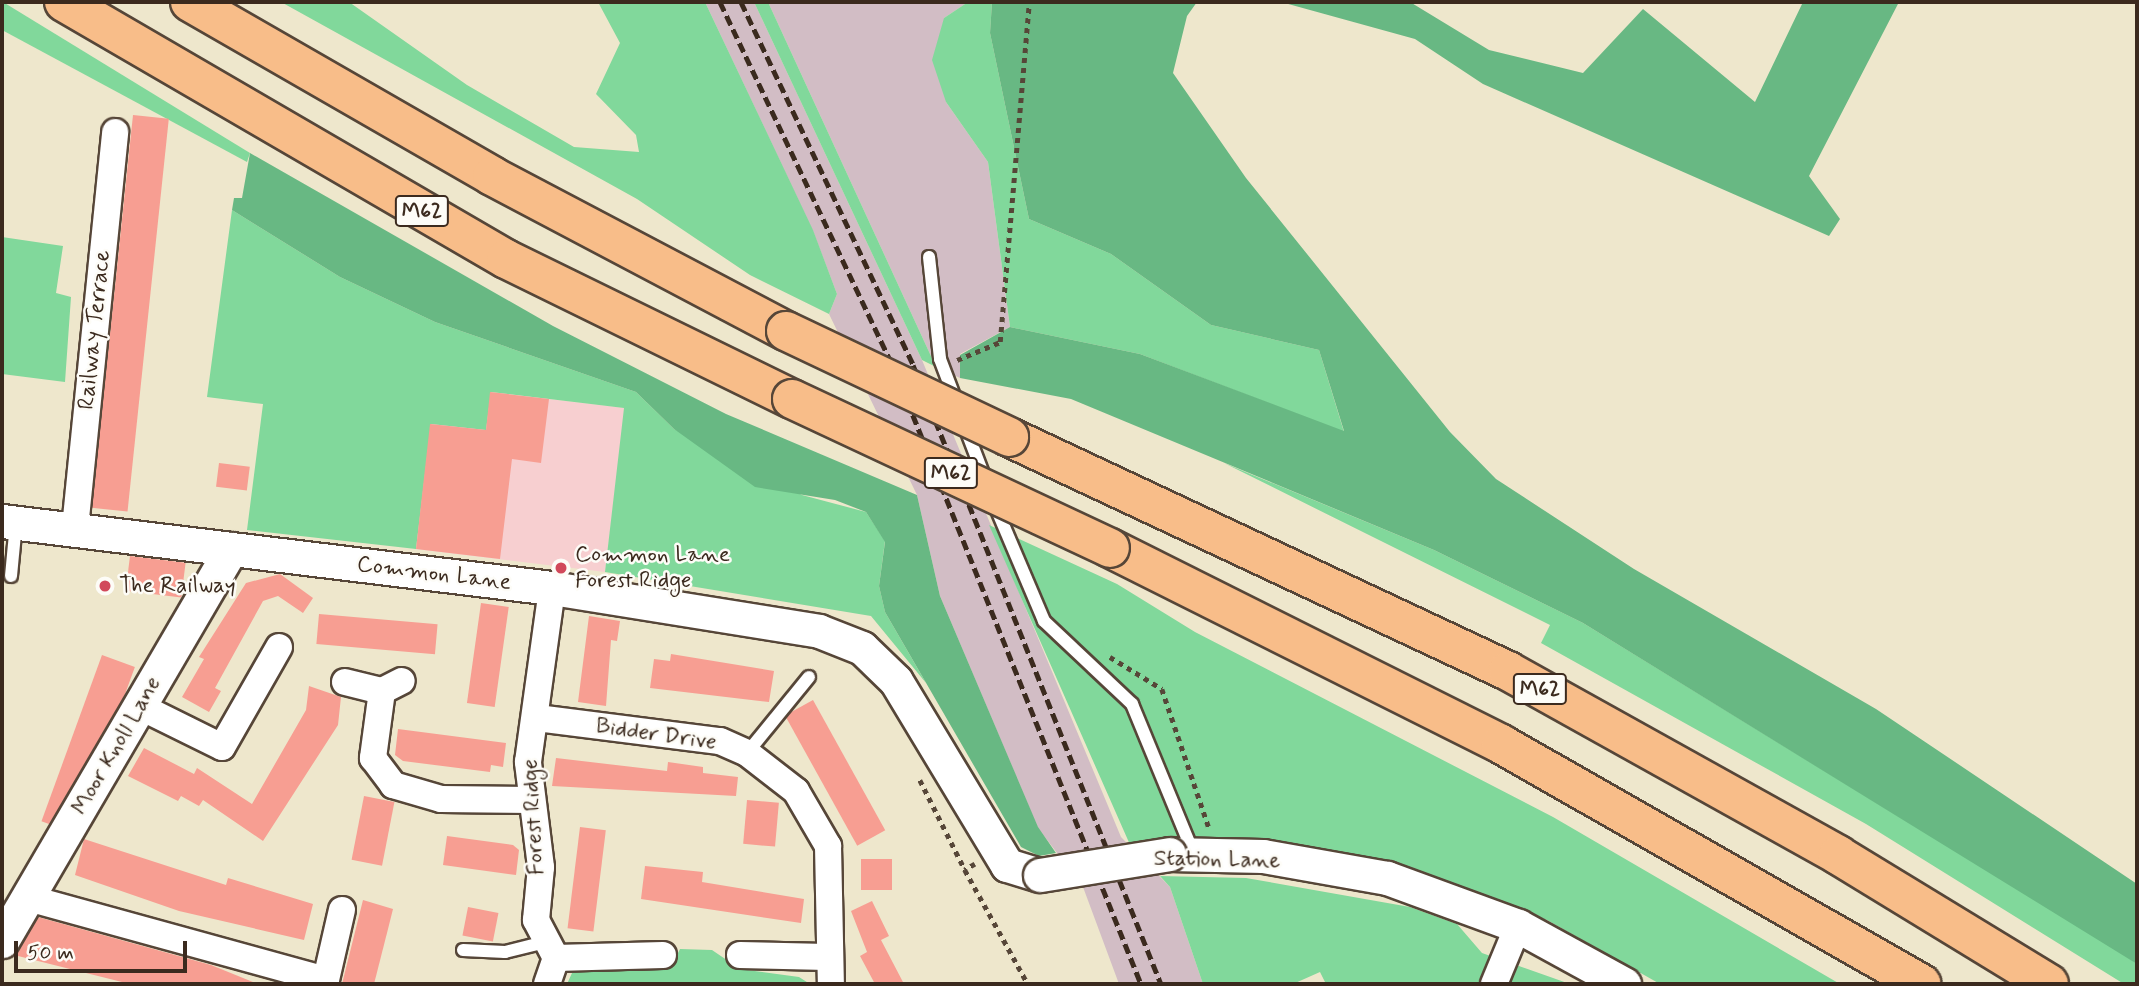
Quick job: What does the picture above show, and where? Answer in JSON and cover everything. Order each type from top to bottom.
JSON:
[{"type":"highway","name":"M62","points":[[64,2],[506,259],[792,399],[1110,548],[1501,744],[1921,984]]},
{"type":"highway","name":"M62","points":[[190,2],[525,195],[786,331],[1508,671],[1838,855],[2049,984]]},
{"type":"street","name":"Railway Terrace","points":[[75,528],[115,132]]},
{"type":"street","name":"Common Lane","points":[[9,522],[75,528],[552,589],[819,631],[862,648]]},
{"type":"street","name":"Moor Knoll Lane","points":[[2,942],[231,550]]},
{"type":"street","name":"Forest Ridge","points":[[551,950],[536,920],[541,867],[530,800],[552,589]]},
{"type":"street","points":[[141,707],[222,747],[279,647]]},
{"type":"street","name":"Station Lane","points":[[862,648],[896,681],[1007,865],[1040,875],[1181,855],[1263,856],[1387,878],[1518,926],[1625,984]]},
{"type":"street","points":[[345,682],[392,686],[373,758],[393,785],[441,799],[530,800]]},
{"type":"street","name":"Bidder Drive","points":[[537,718],[720,741],[747,753],[796,791],[828,846],[827,957],[831,984]]},
{"type":"street","points":[[28,898],[325,982],[342,910]]},
{"type":"street","points":[[1494,984],[1518,926]]},
{"type":"street","points":[[547,984],[551,950],[663,955]]},
{"type":"street","points":[[740,955],[827,957]]},
{"type":"lane","points":[[929,257],[940,359],[1010,546],[1044,621],[1132,704],[1181,855]]},
{"type":"lane","points":[[9,522],[11,576]]},
{"type":"lane","points":[[747,753],[809,677]]},
{"type":"lane","points":[[463,950],[551,950]]},
{"type":"path","points":[[999,851],[965,870],[1028,984]]},
{"type":"shaded area","points":[[705,2],[754,2],[922,360],[1121,837],[1170,887],[1203,984],[1119,984],[1083,887],[1038,828],[940,596],[917,495],[829,314],[837,294],[813,231]]},
{"type":"shaded area","points":[[768,2],[968,2],[944,18],[946,102],[988,162],[1010,327],[960,354],[960,378],[936,367]]},
{"type":"shaded area","points":[[490,392],[625,408],[605,572],[416,549],[430,424]]},
{"type":"green space","points":[[3,2],[250,153],[247,162],[2,30]]},
{"type":"green space","points":[[281,2],[349,2],[467,85],[574,147],[639,152],[636,135],[596,94],[620,43],[598,2],[705,2],[813,230],[837,294],[829,314],[750,275],[637,199]]},
{"type":"green space","points":[[754,2],[768,2],[936,367],[922,360]]},
{"type":"green space","points":[[968,2],[992,2],[990,33],[1029,219],[1111,254],[1211,325],[1319,350],[1344,432],[1140,354],[1010,327],[988,162],[946,102],[932,60],[944,18]]},
{"type":"green space","points":[[992,2],[1197,2],[1187,16],[1173,73],[1246,178],[1450,432],[1496,479],[1634,569],[1876,709],[2137,884],[2137,964],[1583,623],[1434,550],[1071,399],[960,378],[960,355],[1010,327],[1140,354],[1344,431],[1319,350],[1211,325],[1111,254],[1029,219],[990,33]]},
{"type":"green space","points":[[1281,2],[1410,2],[1489,50],[1583,73],[1643,9],[1755,102],[1803,2],[1899,2],[1809,176],[1840,219],[1829,236],[1483,84],[1415,39]]},
{"type":"green space","points":[[250,153],[553,326],[726,414],[917,495],[940,596],[1038,827],[1056,853],[1039,856],[1021,847],[885,612],[879,586],[885,542],[866,512],[835,500],[755,487],[674,429],[636,392],[435,322],[340,277],[232,210],[234,198],[242,198]]},
{"type":"green space","points":[[232,210],[340,277],[435,322],[636,392],[674,429],[802,495],[866,512],[885,541],[879,586],[885,612],[926,683],[871,616],[605,572],[624,408],[491,392],[486,430],[431,424],[416,549],[247,530],[263,404],[207,397]]},
{"type":"green space","points":[[2,237],[63,246],[56,293],[71,297],[65,382],[2,374]]},
{"type":"green space","points":[[1224,463],[1434,550],[1583,623],[2125,955],[2137,964],[2137,984],[2124,984],[1866,824],[1541,643],[1550,625]]},
{"type":"green space","points":[[989,525],[1117,584],[1195,632],[1553,817],[1840,984],[1660,984],[1547,920],[1402,867],[1131,847]]},
{"type":"green space","points":[[1160,876],[1246,878],[1410,907],[1457,924],[1482,953],[1570,984],[1326,984],[1320,972],[1293,984],[1203,984],[1170,887]]},
{"type":"green space","points":[[680,949],[712,950],[740,969],[799,977],[810,984],[567,984],[572,973],[603,965],[674,961]]},
{"type":"building","points":[[133,115],[169,119],[128,512],[92,508]]},
{"type":"building","points":[[490,392],[549,399],[541,463],[512,459],[500,559],[416,549],[430,424],[486,430]]},
{"type":"building","points":[[219,463],[250,467],[247,491],[216,487]]},
{"type":"building","points":[[130,556],[186,563],[181,598],[126,591]]},
{"type":"building","points":[[280,574],[313,598],[303,613],[278,596],[263,601],[215,688],[221,691],[209,712],[182,697],[204,659],[199,657],[246,583]]},
{"type":"building","points":[[481,603],[509,607],[495,707],[467,703]]},
{"type":"building","points":[[319,614],[438,624],[435,654],[316,644]]},
{"type":"building","points":[[589,616],[620,621],[617,641],[611,640],[606,706],[578,702]]},
{"type":"building","points":[[671,654],[774,671],[769,702],[650,688],[654,659],[670,661]]},
{"type":"building","points":[[102,655],[135,667],[74,833],[41,821]]},
{"type":"building","points":[[309,686],[341,697],[338,725],[263,841],[203,800],[199,806],[181,796],[178,801],[128,776],[144,748],[194,774],[197,768],[252,804],[306,710]]},
{"type":"building","points":[[813,700],[885,830],[857,846],[785,716]]},
{"type":"building","points":[[398,729],[506,743],[503,767],[491,765],[490,772],[403,761],[395,755]]},
{"type":"building","points":[[556,758],[667,771],[668,762],[703,767],[703,773],[738,777],[736,796],[552,786]]},
{"type":"building","points":[[364,796],[394,802],[382,866],[352,860]]},
{"type":"building","points":[[747,800],[779,803],[775,847],[743,844]]},
{"type":"building","points":[[580,827],[606,830],[593,931],[568,928]]},
{"type":"building","points":[[447,836],[513,845],[519,850],[516,875],[443,865]]},
{"type":"building","points":[[84,839],[226,885],[228,878],[313,904],[304,940],[179,911],[75,875]]},
{"type":"building","points":[[861,859],[892,859],[892,890],[861,890]]},
{"type":"building","points":[[645,866],[703,872],[702,882],[804,899],[801,923],[641,899]]},
{"type":"building","points":[[363,900],[393,909],[388,929],[374,984],[342,984]]},
{"type":"building","points":[[872,901],[889,936],[881,940],[904,984],[875,984],[860,956],[867,952],[851,911]]},
{"type":"building","points":[[468,907],[498,913],[493,941],[462,935]]},
{"type":"building","points":[[38,917],[211,965],[258,984],[130,984],[14,955]]},
{"type":"railway","points":[[720,2],[896,373],[1141,984]]},
{"type":"railway","points":[[741,2],[913,365],[1161,984]]},
{"type":"place","name":"Common Lane Forest Ridge","points":[[561,568]]},
{"type":"place","name":"The Railway","points":[[105,586]]}]
